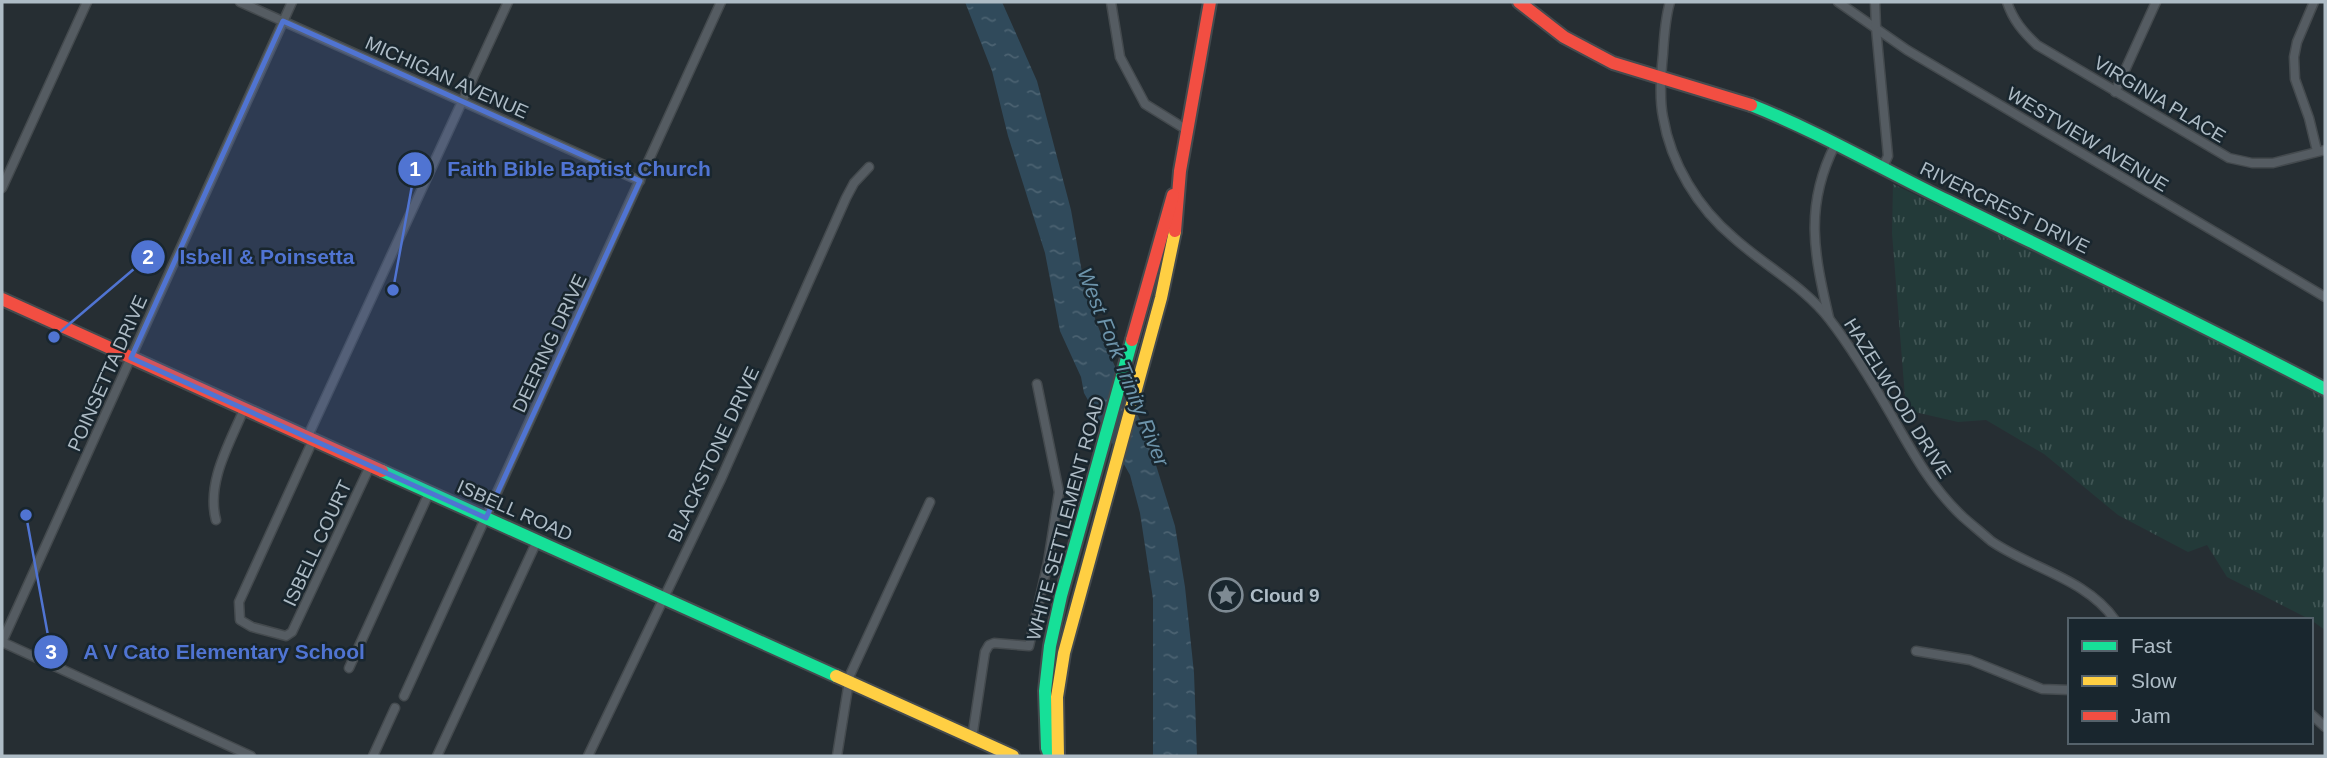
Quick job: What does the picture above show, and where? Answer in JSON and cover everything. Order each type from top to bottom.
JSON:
[{"type":"street","points":[[2,188],[87,2]]},
{"type":"street","name":"MICHIGAN AVENUE","points":[[240,2],[640,181]]},
{"type":"street","name":"POINSETTA DRIVE","points":[[2,642],[292,2]]},
{"type":"street","points":[[310,439],[508,2]]},
{"type":"street","name":"DEERING DRIVE","points":[[404,696],[721,2]]},
{"type":"street","points":[[1111,2],[1120,57],[1145,104],[1187,130]]},
{"type":"street","name":"WHITE SETTLEMENT ROAD","points":[[1058,756],[1057,697],[1064,653],[1161,298],[1175,230],[1180,171],[1210,2]]},
{"type":"street","name":"RIVERCREST DRIVE","points":[[1519,2],[1564,37],[1613,63],[1738,99],[1784,118],[2226,337],[2325,389]]},
{"type":"street","name":"HAZELWOOD DRIVE","points":[[1670,2],[1665,17],[1661,77],[1662,116],[1672,150],[1694,194],[1715,221],[1734,239],[1791,283],[1829,318],[1867,373],[1922,470],[1937,491],[1992,541],[2092,596],[2114,618]]},
{"type":"street","name":"WESTVIEW AVENUE","points":[[1839,2],[1918,57],[2325,297]]},
{"type":"street","points":[[1875,2],[1888,156],[1883,167]]},
{"type":"street","name":"VIRGINIA PLACE","points":[[2007,2],[2024,34],[2038,44],[2230,158],[2252,163],[2273,163],[2321,151]]},
{"type":"street","points":[[2115,92],[2156,2]]},
{"type":"street","points":[[2314,2],[2297,42],[2294,57],[2295,79],[2321,151]]},
{"type":"street","points":[[1829,318],[1816,259],[1814,228],[1816,196],[1825,165],[1835,145]]},
{"type":"street","name":"BLACKSTONE DRIVE","points":[[589,756],[721,479],[846,198],[854,183],[869,167]]},
{"type":"street","name":"WHITE SETTLEMENT ROAD","points":[[1050,756],[1047,748],[1045,691],[1049,646],[1180,171]]},
{"type":"street","name":"ISBELL ROAD","points":[[2,299],[1013,756]]},
{"type":"street","points":[[972,738],[985,652],[989,645],[994,643],[1029,646],[1048,562],[1059,492],[1037,384]]},
{"type":"street","points":[[216,520],[213,508],[216,478],[244,409]]},
{"type":"street","name":"ISBELL COURT","points":[[310,439],[239,602],[240,620],[252,627],[286,636],[292,632],[370,466]]},
{"type":"street","points":[[349,668],[429,493]]},
{"type":"street","points":[[837,756],[848,682],[930,502]]},
{"type":"street","points":[[437,756],[537,541]]},
{"type":"street","points":[[2,642],[251,756]]},
{"type":"street","points":[[1916,651],[1970,660],[2042,689],[2068,690]]},
{"type":"street","points":[[373,756],[395,708]]},
{"type":"highlighted area","points":[[283,21],[640,181],[486,518],[131,358]]},
{"type":"green space","points":[[1893,184],[2206,335],[2325,398],[2325,630],[2313,621],[2313,618],[2307,618],[2227,577],[2207,545],[2188,552],[2118,515],[2044,454],[1986,420],[1958,422],[1906,410],[1892,233]]},
{"type":"water","points":[[965,2],[1002,2],[1037,81],[1071,210],[1086,295],[1106,347],[1146,433],[1175,526],[1194,673],[1197,756],[1153,756],[1153,599],[1140,513],[1130,475],[1084,393],[1081,377],[1060,331],[1045,253],[1008,136],[992,71]]},
{"type":"traffic: fast","points":[[1751,105],[1826,139],[2325,389]]},
{"type":"traffic: fast","points":[[1050,756],[1047,748],[1045,691],[1050,646],[1061,596],[1132,340]]},
{"type":"traffic: fast","points":[[382,471],[836,676]]},
{"type":"traffic: slow","points":[[1058,756],[1057,697],[1064,653],[1161,298],[1175,231]]},
{"type":"traffic: slow","points":[[836,676],[1013,756]]},
{"type":"traffic: jam","points":[[1175,231],[1180,171],[1210,2]]},
{"type":"traffic: jam","points":[[1519,2],[1564,37],[1613,63],[1751,105]]},
{"type":"traffic: jam","points":[[1132,340],[1173,195]]},
{"type":"traffic: jam","points":[[2,299],[382,471]]},
{"type":"place","name":"Faith Bible Baptist Church","points":[[393,290]]},
{"type":"place","name":"Isbell & Poinsetta","points":[[54,337]]},
{"type":"place","name":"A V Cato Elementary School","points":[[26,515]]},
{"type":"place","name":"Cloud 9","points":[[1226,595]]},
{"type":"water label","name":"West Fork Trinity River","points":[[1123,367]]}]
